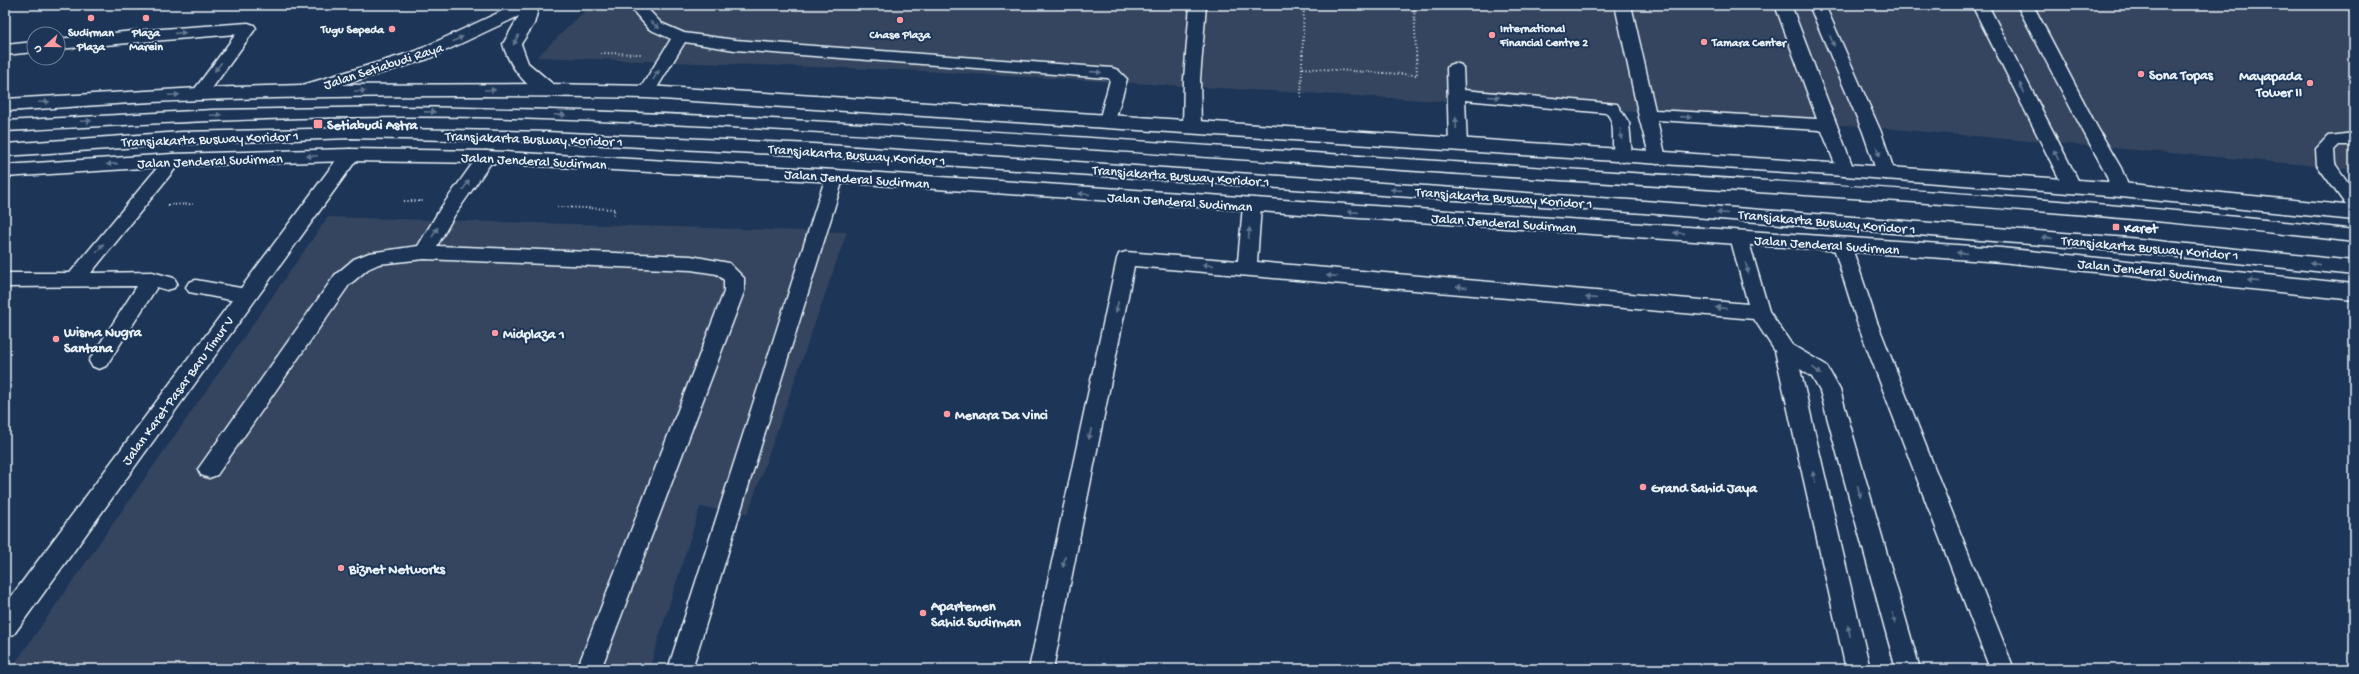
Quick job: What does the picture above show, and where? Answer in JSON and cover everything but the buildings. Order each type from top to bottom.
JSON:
[{"type":"main road","name":"Jalan Setiabudi Raya","points":[[530,5],[525,24],[512,44],[514,58],[525,72],[549,90]]},
{"type":"main road","name":"Jalan Setiabudi Raya","points":[[302,91],[422,55],[530,5]]},
{"type":"main road","points":[[5,105],[199,94],[302,91],[549,90],[646,92],[1107,121],[1458,146],[1846,170],[2072,186],[2354,213]]},
{"type":"main road","name":"Jalan Jenderal Sudirman","points":[[5,171],[173,160],[350,155],[486,157],[835,176],[1252,206],[2001,255],[2354,292]]},
{"type":"main road","name":"Jalan Karet Pasar Baru Timur V","points":[[5,626],[350,155]]},
{"type":"lane","points":[[636,5],[655,26],[680,38],[735,45],[1112,73],[1119,79],[1107,121]]},
{"type":"lane","points":[[1192,128],[1193,66],[1198,5]]},
{"type":"lane","points":[[1623,5],[1656,158]]},
{"type":"lane","points":[[1783,5],[1846,170]]},
{"type":"lane","points":[[1817,5],[1872,132],[1886,174]]},
{"type":"lane","points":[[1980,5],[2072,186]]},
{"type":"lane","points":[[2025,5],[2088,128],[2112,168],[2121,190]]},
{"type":"lane","points":[[66,43],[133,36],[248,28],[199,94]]},
{"type":"lane","points":[[646,92],[680,38]]},
{"type":"lane","points":[[5,50],[26,48]]},
{"type":"lane","points":[[1070,70],[1076,54]]},
{"type":"lane","points":[[1455,68],[1458,146]]},
{"type":"lane","points":[[1456,94],[1610,108],[1617,112],[1621,125],[1623,156]]},
{"type":"lane","name":"Transjakarta Busway Koridor 1","points":[[5,126],[214,115],[391,112],[511,113],[720,122],[875,130],[1559,175],[1867,192],[2272,226],[2354,236]]},
{"type":"lane","points":[[1648,118],[1651,115],[1671,116],[1822,125],[1829,128]]},
{"type":"lane","name":"Transjakarta Busway Koridor 1","points":[[5,150],[182,138],[351,133],[546,137],[812,150],[1644,206],[2121,244],[2354,268]]},
{"type":"lane","points":[[2354,140],[2334,140],[2326,149],[2326,165],[2354,204]]},
{"type":"lane","points":[[424,252],[446,213],[486,157]]},
{"type":"lane","points":[[76,278],[173,160]]},
{"type":"lane","points":[[680,669],[835,176]]},
{"type":"lane","points":[[1247,268],[1252,206]]},
{"type":"lane","points":[[1739,237],[1760,312],[1784,350],[1858,669]]},
{"type":"lane","points":[[1842,245],[1867,322],[2002,669]]},
{"type":"lane","points":[[209,469],[342,280],[361,264],[376,258],[424,252],[691,263],[722,268],[734,278],[734,292],[589,669]]},
{"type":"lane","points":[[1041,669],[1126,259],[1760,312]]},
{"type":"lane","points":[[5,280],[76,278],[160,281],[99,361]]},
{"type":"lane","points":[[196,287],[246,296]]},
{"type":"lane","points":[[1784,350],[1819,371],[1830,390],[1908,669]]},
{"type":"path","points":[[1301,97],[1304,5]]},
{"type":"path","points":[[1303,68],[1417,75],[1414,5]]},
{"type":"path","points":[[601,53],[648,54]]},
{"type":"path","points":[[557,207],[615,209],[612,216]]},
{"type":"shaded area","points":[[591,5],[2354,5],[2354,169],[1859,126],[924,71],[537,57]]},
{"type":"shaded area","points":[[328,217],[847,232],[748,513],[700,507],[649,669],[11,669]]},
{"type":"place","name":"Sudirman Plaza","points":[[91,18]]},
{"type":"place","name":"Plaza Marein","points":[[146,18]]},
{"type":"place","name":"Chase Plaza","points":[[900,20]]},
{"type":"place","name":"Tugu Sepeda","points":[[392,29]]},
{"type":"place","name":"International Financial Centre 2","points":[[1492,35]]},
{"type":"place","name":"Tamara Center","points":[[1704,42]]},
{"type":"place","name":"Sona Topas","points":[[2141,74]]},
{"type":"place","name":"Mayapada Tower II","points":[[2310,83]]},
{"type":"place","name":"Setiabudi Astra","points":[[318,124]]},
{"type":"place","name":"Karet","points":[[2116,227]]},
{"type":"place","name":"Midplaza 1","points":[[495,333]]},
{"type":"place","name":"Wisma Nugra Santana","points":[[56,339]]},
{"type":"place","name":"Menara Da Vinci","points":[[947,414]]},
{"type":"place","name":"Grand Sahid Jaya","points":[[1643,487]]},
{"type":"place","name":"Biznet Networks","points":[[341,568]]},
{"type":"place","name":"Apartemen Sahid Sudirman","points":[[923,613]]}]
